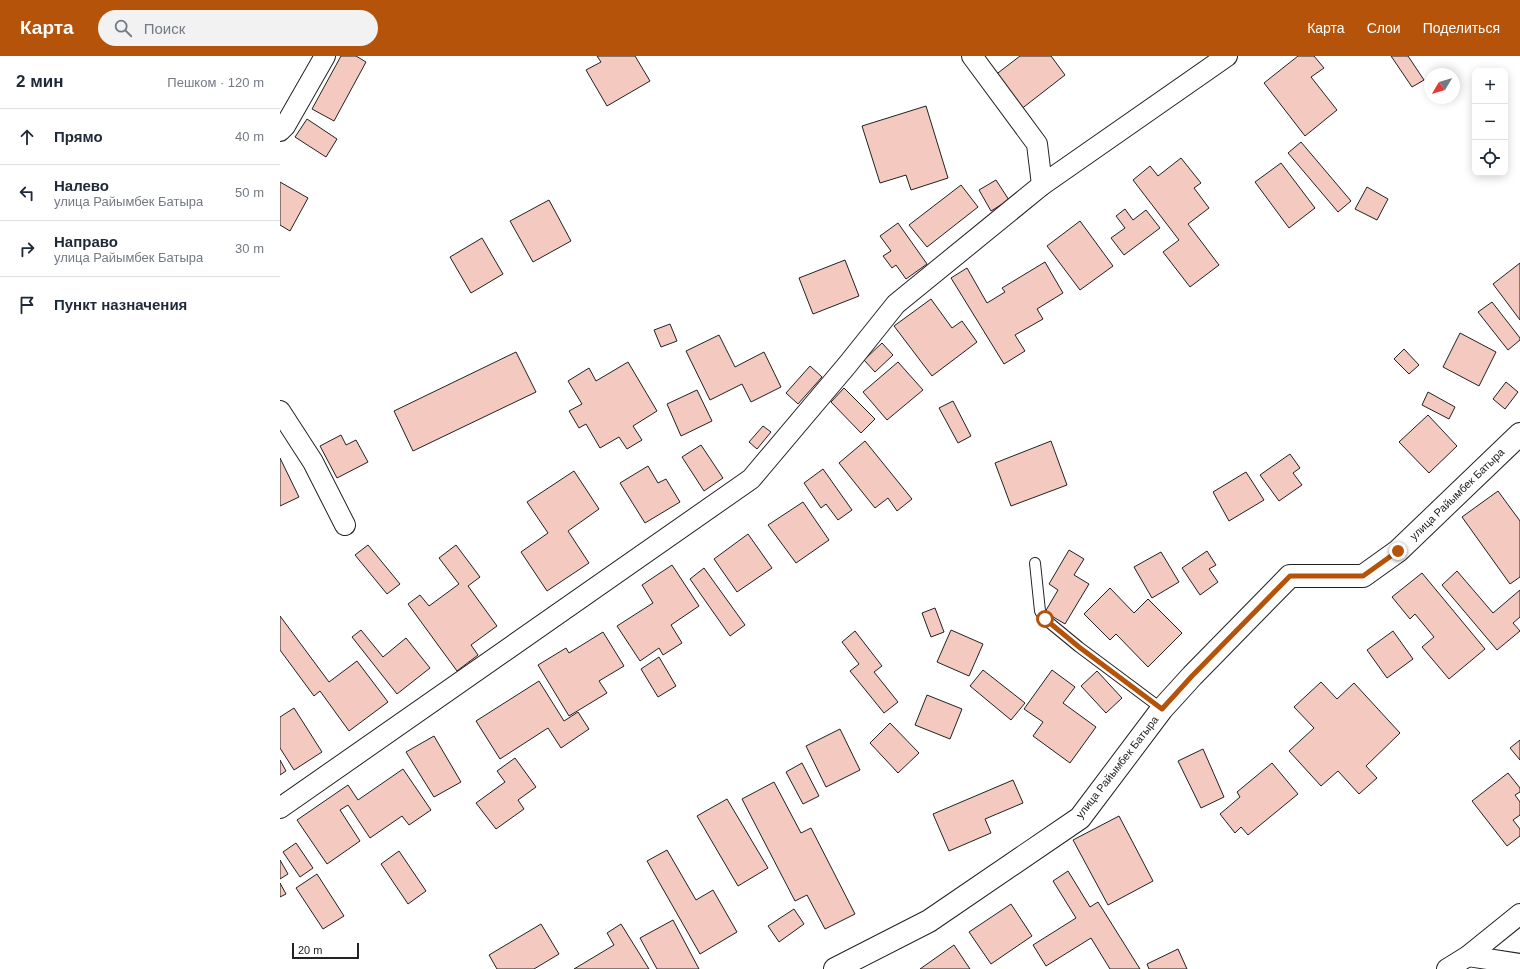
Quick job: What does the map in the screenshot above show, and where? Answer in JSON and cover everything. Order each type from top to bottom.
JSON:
[{"type":"street","points":[[280,131],[285,126],[325,56]]},
{"type":"street","points":[[972,56],[1037,144],[1042,185]]},
{"type":"street","points":[[280,808],[616,575],[751,479],[848,364],[896,304],[1042,185],[1227,56]]},
{"type":"street","points":[[280,411],[313,462],[345,525]]},
{"type":"street","name":"улица Райымбек Батыра","points":[[835,969],[929,921],[1080,818],[1162,709],[1192,676],[1290,576],[1363,576],[1398,551],[1520,434]]},
{"type":"street","points":[[1447,969],[1468,956],[1520,914]]},
{"type":"street","points":[[1468,956],[1520,964]]},
{"type":"lane","points":[[1035,562],[1040,612],[1045,619],[1079,647],[1162,709]]},
{"type":"building","points":[[341,56],[356,56],[366,62],[334,121],[312,109]]},
{"type":"building","points":[[597,56],[635,56],[650,81],[607,106],[586,70],[601,62]]},
{"type":"building","points":[[1020,56],[1051,56],[1065,75],[1020,110],[994,76]]},
{"type":"building","points":[[1298,56],[1314,56],[1324,68],[1311,77],[1337,110],[1305,136],[1264,83]]},
{"type":"building","points":[[1391,56],[1408,56],[1424,80],[1412,87]]},
{"type":"building","points":[[926,106],[948,178],[911,190],[906,175],[880,183],[862,126]]},
{"type":"building","points":[[307,119],[337,139],[326,157],[295,137]]},
{"type":"building","points":[[1301,142],[1351,201],[1338,212],[1288,153]]},
{"type":"building","points":[[1181,158],[1201,183],[1194,188],[1209,208],[1188,224],[1219,265],[1190,287],[1163,252],[1179,240],[1133,180],[1150,166],[1158,176]]},
{"type":"building","points":[[1281,163],[1315,208],[1289,228],[1255,182]]},
{"type":"building","points":[[996,180],[1009,200],[991,211],[979,190]]},
{"type":"building","points":[[280,182],[308,198],[290,231],[280,225]]},
{"type":"building","points":[[961,185],[978,207],[927,247],[909,225]]},
{"type":"building","points":[[1367,187],[1388,199],[1377,220],[1355,209]]},
{"type":"building","points":[[549,200],[571,241],[533,262],[510,221]]},
{"type":"building","points":[[1125,209],[1133,220],[1146,210],[1160,228],[1124,255],[1111,238],[1125,228],[1116,216]]},
{"type":"building","points":[[1080,221],[1113,266],[1080,290],[1047,246]]},
{"type":"building","points":[[898,223],[927,264],[906,279],[896,265],[892,268],[883,256],[891,251],[880,236]]},
{"type":"building","points":[[482,238],[503,274],[471,293],[450,257]]},
{"type":"building","points":[[845,260],[859,296],[813,314],[799,278]]},
{"type":"building","points":[[1045,262],[1063,293],[1037,309],[1043,319],[1015,335],[1025,351],[1004,364],[951,278],[967,268],[987,303],[1005,292],[1002,288]]},
{"type":"building","points":[[1520,263],[1520,320],[1493,284]]},
{"type":"building","points":[[931,299],[952,328],[962,321],[977,342],[932,376],[894,326]]},
{"type":"building","points":[[1492,302],[1520,338],[1520,340],[1508,350],[1478,312]]},
{"type":"building","points":[[670,324],[677,341],[661,347],[654,330]]},
{"type":"building","points":[[1460,333],[1496,352],[1479,386],[1443,367]]},
{"type":"building","points":[[719,335],[735,367],[764,352],[781,387],[751,402],[742,384],[710,400],[686,351]]},
{"type":"building","points":[[882,343],[893,355],[875,372],[864,360]]},
{"type":"building","points":[[1404,349],[1419,365],[1409,374],[1394,359]]},
{"type":"building","points":[[516,352],[536,392],[413,451],[394,411]]},
{"type":"building","points":[[628,362],[657,411],[633,426],[642,440],[627,449],[619,437],[600,448],[586,424],[579,428],[569,411],[582,404],[568,381],[589,368],[596,381]]},
{"type":"building","points":[[898,362],[923,390],[887,420],[863,392]]},
{"type":"building","points":[[810,366],[822,377],[798,404],[786,393]]},
{"type":"building","points":[[1506,382],[1518,392],[1505,409],[1493,399]]},
{"type":"building","points":[[844,388],[875,419],[861,433],[831,402]]},
{"type":"building","points":[[697,390],[712,421],[681,436],[667,404]]},
{"type":"building","points":[[1428,392],[1455,407],[1449,419],[1422,405]]},
{"type":"building","points":[[953,401],[971,436],[958,443],[939,408]]},
{"type":"building","points":[[1428,415],[1457,446],[1429,473],[1399,442]]},
{"type":"building","points":[[763,426],[771,432],[757,449],[749,442]]},
{"type":"building","points":[[341,435],[346,445],[356,440],[368,462],[337,478],[320,446]]},
{"type":"building","points":[[865,441],[912,499],[897,511],[888,498],[875,508],[839,463]]},
{"type":"building","points":[[1051,441],[1067,485],[1011,506],[995,463]]},
{"type":"building","points":[[701,445],[723,478],[704,491],[682,457]]},
{"type":"building","points":[[1290,454],[1300,468],[1293,473],[1302,485],[1279,501],[1260,475]]},
{"type":"building","points":[[280,458],[299,497],[280,506]]},
{"type":"building","points":[[648,466],[658,483],[666,479],[680,502],[645,523],[620,483]]},
{"type":"building","points":[[823,469],[852,510],[838,520],[826,504],[821,508],[804,483]]},
{"type":"building","points":[[574,471],[599,509],[568,531],[589,563],[547,591],[521,552],[548,533],[527,502]]},
{"type":"building","points":[[1246,472],[1264,500],[1229,521],[1213,492]]},
{"type":"building","points":[[1498,491],[1520,521],[1520,577],[1510,584],[1462,517]]},
{"type":"building","points":[[803,502],[829,540],[796,563],[768,525]]},
{"type":"building","points":[[748,534],[772,568],[737,592],[714,559]]},
{"type":"building","points":[[368,545],[400,584],[387,594],[355,555]]},
{"type":"building","points":[[456,545],[480,577],[468,586],[497,626],[471,645],[478,655],[457,671],[408,604],[420,595],[429,606],[459,584],[439,558]]},
{"type":"building","points":[[1069,550],[1084,559],[1074,575],[1089,584],[1065,624],[1045,612],[1058,590],[1049,584]]},
{"type":"building","points":[[1207,551],[1216,565],[1209,569],[1218,582],[1200,595],[1182,568]]},
{"type":"building","points":[[1161,552],[1179,582],[1152,598],[1134,567]]},
{"type":"building","points":[[672,565],[699,606],[671,625],[682,643],[663,655],[659,648],[640,661],[617,626],[653,603],[642,585]]},
{"type":"building","points":[[704,568],[745,625],[730,636],[690,579]]},
{"type":"building","points":[[1457,571],[1493,613],[1520,590],[1520,617],[1513,623],[1520,631],[1497,650],[1442,585]]},
{"type":"building","points":[[1422,573],[1485,649],[1449,679],[1422,647],[1434,637],[1415,614],[1410,619],[1392,597]]},
{"type":"building","points":[[1110,588],[1134,613],[1148,599],[1182,633],[1148,667],[1116,634],[1110,640],[1084,614]]},
{"type":"building","points":[[935,608],[944,632],[931,637],[922,613]]},
{"type":"building","points":[[280,616],[329,682],[357,661],[388,702],[349,731],[320,691],[314,696],[280,650]]},
{"type":"building","points":[[361,630],[383,657],[406,638],[430,668],[397,694],[352,637]]},
{"type":"building","points":[[951,630],[983,644],[969,676],[937,662]]},
{"type":"building","points":[[855,631],[882,666],[874,672],[898,702],[884,713],[850,671],[859,664],[842,642]]},
{"type":"building","points":[[1393,631],[1413,659],[1387,678],[1367,650]]},
{"type":"building","points":[[603,632],[624,666],[599,681],[607,693],[569,716],[538,665],[566,648],[569,653]]},
{"type":"building","points":[[659,657],[676,686],[658,697],[641,669]]},
{"type":"building","points":[[983,670],[1025,703],[1011,720],[970,686]]},
{"type":"building","points":[[1052,670],[1075,687],[1063,703],[1096,727],[1070,763],[1033,736],[1043,722],[1024,709]]},
{"type":"building","points":[[1097,671],[1122,698],[1106,713],[1081,686]]},
{"type":"building","points":[[539,681],[564,721],[578,712],[589,729],[561,748],[548,728],[500,759],[476,721]]},
{"type":"building","points":[[1321,682],[1337,699],[1354,683],[1400,733],[1366,766],[1377,778],[1359,794],[1338,771],[1321,786],[1289,751],[1314,728],[1294,707]]},
{"type":"building","points":[[927,695],[962,709],[950,739],[915,725]]},
{"type":"building","points":[[294,708],[322,752],[294,770],[280,748],[280,717]]},
{"type":"building","points":[[890,723],[919,753],[898,773],[870,743]]},
{"type":"building","points":[[840,729],[860,770],[826,787],[806,746]]},
{"type":"building","points":[[434,736],[461,782],[434,797],[406,752]]},
{"type":"building","points":[[1520,740],[1520,760],[1510,748]]},
{"type":"building","points":[[1203,749],[1224,797],[1201,808],[1178,761]]},
{"type":"building","points":[[515,758],[536,787],[518,800],[524,809],[496,829],[476,803],[505,782],[497,771]]},
{"type":"building","points":[[280,760],[286,771],[280,775]]},
{"type":"building","points":[[802,763],[819,796],[803,804],[786,772]]},
{"type":"building","points":[[1272,763],[1298,794],[1248,835],[1241,827],[1235,833],[1220,814],[1240,797],[1237,792]]},
{"type":"building","points":[[403,769],[431,810],[409,825],[402,816],[370,838],[348,805],[340,810],[360,841],[327,864],[297,820],[348,785],[358,800]]},
{"type":"building","points":[[1508,773],[1520,788],[1520,792],[1515,795],[1520,802],[1520,815],[1513,820],[1520,829],[1520,836],[1507,846],[1472,801]]},
{"type":"building","points":[[1013,780],[1023,803],[985,819],[991,833],[949,851],[933,814]]},
{"type":"building","points":[[774,782],[801,833],[811,828],[855,914],[825,929],[807,895],[795,901],[742,799]]},
{"type":"building","points":[[727,799],[768,868],[738,886],[697,816]]},
{"type":"building","points":[[1119,816],[1153,881],[1108,905],[1073,840]]},
{"type":"building","points":[[296,843],[313,868],[300,877],[283,852]]},
{"type":"building","points":[[667,850],[696,900],[713,890],[737,932],[700,954],[647,861]]},
{"type":"building","points":[[399,851],[426,891],[408,904],[381,864]]},
{"type":"building","points":[[280,860],[288,874],[280,879]]},
{"type":"building","points":[[1068,871],[1090,907],[1098,902],[1140,969],[1110,969],[1091,938],[1046,966],[1033,945],[1076,918],[1053,881]]},
{"type":"building","points":[[317,874],[344,916],[323,929],[296,888]]},
{"type":"building","points":[[280,883],[286,894],[280,897]]},
{"type":"building","points":[[1011,904],[1032,936],[991,964],[969,932]]},
{"type":"building","points":[[794,909],[804,924],[779,942],[768,926]]},
{"type":"building","points":[[673,920],[699,969],[657,969],[640,938]]},
{"type":"building","points":[[541,924],[559,954],[534,969],[497,969],[489,955]]},
{"type":"building","points":[[621,924],[649,969],[574,969],[614,945],[607,933]]},
{"type":"building","points":[[954,945],[970,969],[920,969]]},
{"type":"building","points":[[1178,949],[1187,969],[1149,969],[1147,964]]},
{"type":"route","points":[[1045,619],[1079,647],[1162,709],[1192,676],[1290,576],[1363,576],[1398,551]]}]
